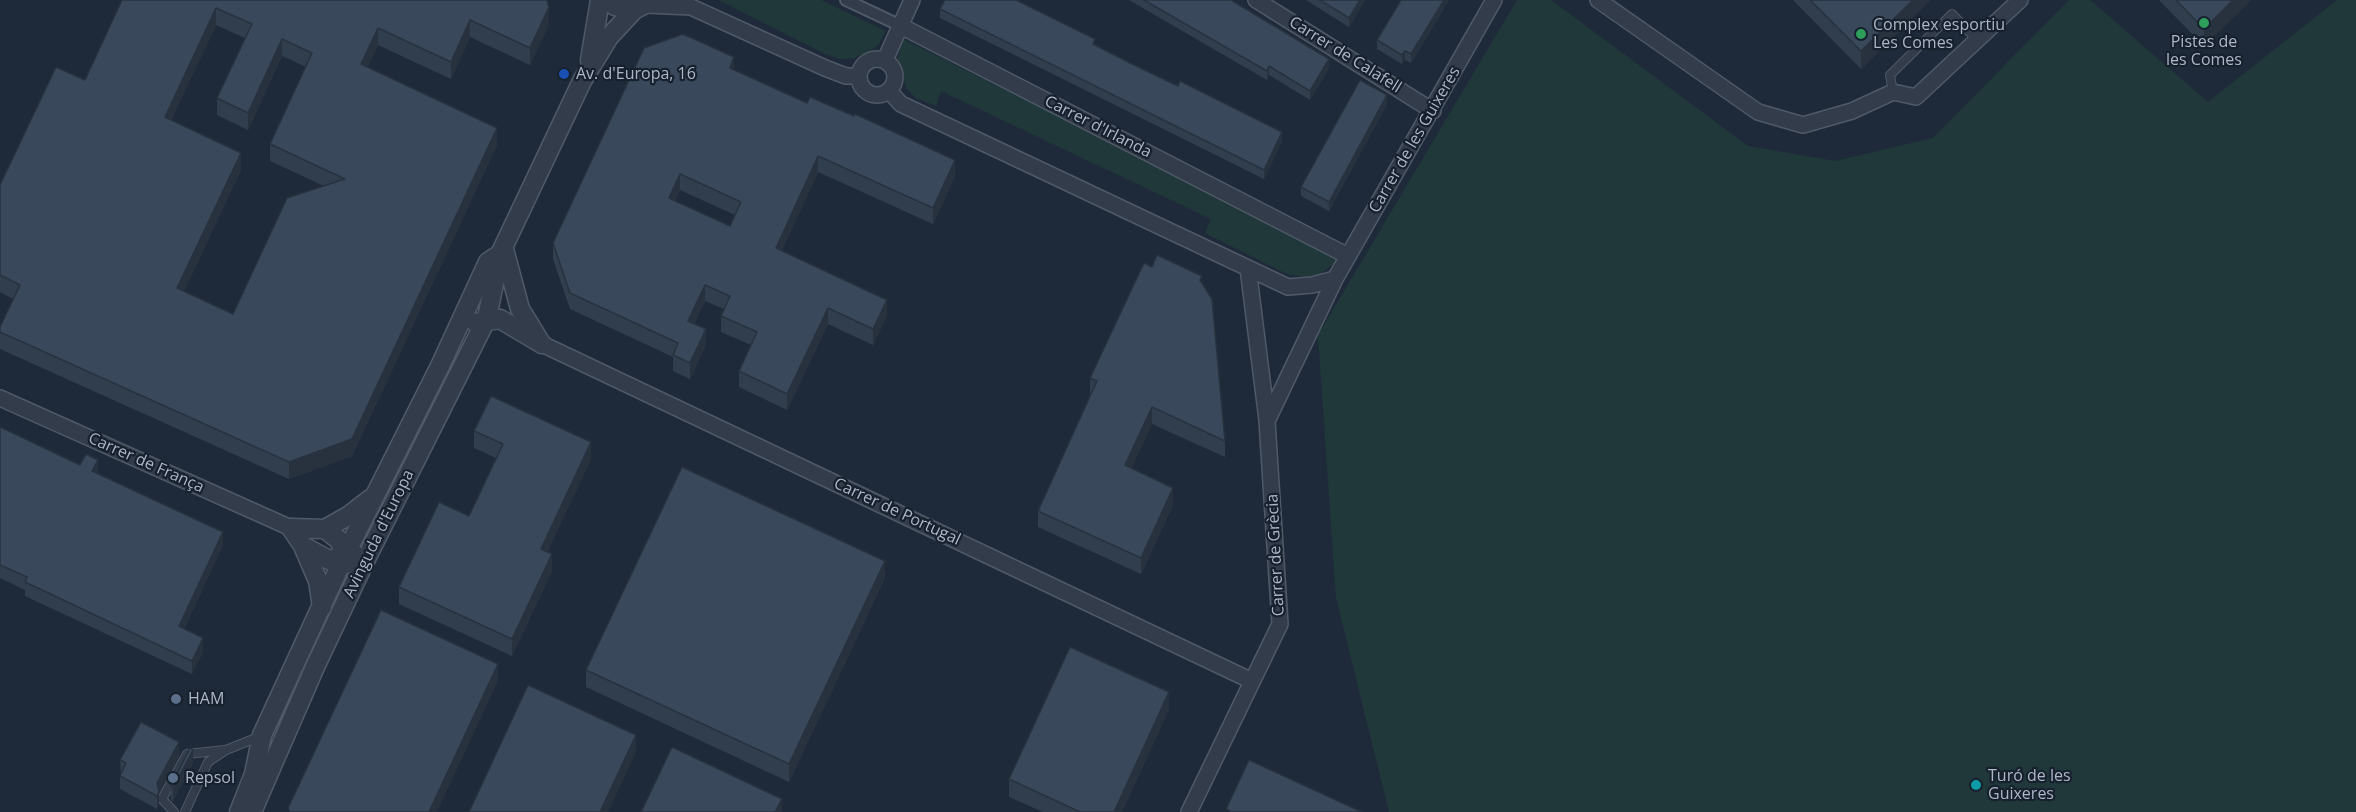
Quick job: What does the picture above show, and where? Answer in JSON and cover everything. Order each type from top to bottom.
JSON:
[{"type":"street","name":"Avinguda d'Europa","points":[[589,65],[600,0]]},
{"type":"street","points":[[606,0],[615,6],[688,4],[825,68],[846,76],[858,76]]},
{"type":"street","name":"Carrer d'Irlanda","points":[[846,0],[899,25],[1348,256]]},
{"type":"street","points":[[885,60],[912,0]]},
{"type":"street","name":"Carrer de Calafell","points":[[1256,0],[1433,111]]},
{"type":"street","name":"Carrer de les Guixeres","points":[[1335,279],[1433,111],[1494,0]]},
{"type":"street","points":[[1598,0],[1758,112],[1803,126],[1852,111],[1893,92],[1916,98],[2020,0]]},
{"type":"street","name":"Avinguda d'Europa","points":[[246,807],[408,474],[485,322],[502,250],[589,65],[609,37],[645,5]]},
{"type":"street","points":[[875,58],[885,60],[895,72],[894,84],[889,91],[879,95],[866,92],[858,76],[861,66],[875,58]]},
{"type":"street","points":[[889,91],[901,104],[1288,287],[1312,285],[1335,279]]},
{"type":"street","name":"Avinguda d'Europa","points":[[246,807],[261,744],[344,556],[419,408],[488,262],[502,250]]},
{"type":"street","points":[[502,250],[520,309],[542,344]]},
{"type":"street","name":"Carrer de Grècia","points":[[1189,812],[1280,624],[1267,420],[1248,268]]},
{"type":"street","name":"Carrer de Grècia","points":[[1267,420],[1335,279]]},
{"type":"street","points":[[419,408],[438,392],[474,324],[500,319],[542,344]]},
{"type":"street","name":"Carrer de Portugal","points":[[542,344],[1252,681]]},
{"type":"street","name":"Carrer de França","points":[[0,398],[291,528]]},
{"type":"street","points":[[303,546],[329,560],[358,553],[390,487],[408,474]]},
{"type":"street","points":[[291,528],[325,529],[348,516],[376,495]]},
{"type":"street","points":[[291,528],[303,546],[318,581],[322,609]]},
{"type":"street","points":[[315,667],[310,655],[349,572],[340,541],[325,529]]},
{"type":"lane","points":[[1893,92],[1890,75],[1952,14],[1978,41]]},
{"type":"lane","points":[[174,812],[162,799],[187,754],[261,744]]},
{"type":"lane","points":[[185,812],[208,762],[226,750]]},
{"type":"green space","points":[[719,0],[821,0],[886,31],[878,45],[867,53],[854,58],[840,59],[823,53]]},
{"type":"green space","points":[[1517,0],[1551,0],[1748,146],[1835,161],[1933,138],[2069,0],[2090,0],[2208,102],[2337,0],[2356,0],[2356,812],[1389,812],[1336,598],[1318,335]]},
{"type":"green space","points":[[903,39],[1339,256],[1335,263],[1320,274],[1303,277],[1287,274],[1205,233],[1211,219],[941,91],[936,106],[916,98],[907,89],[897,61]]},
{"type":"building","points":[[122,0],[547,0],[549,7],[530,48],[470,20],[451,62],[378,28],[361,64],[497,128],[352,439],[289,462],[0,332],[0,327],[20,285],[0,275],[0,185],[56,67],[85,80]],"holes":[[[216,8],[252,24],[217,98],[248,113],[282,39],[312,53],[270,144],[345,179],[287,198],[233,314],[177,288],[241,153],[165,117]]]},
{"type":"building","points":[[945,0],[1016,0],[1095,39],[1093,44],[1130,63],[1178,86],[1180,81],[1282,132],[1264,170],[940,9]]},
{"type":"building","points":[[1144,0],[1231,0],[1329,59],[1310,91],[1269,66],[1267,71]]},
{"type":"building","points":[[1320,0],[1360,0],[1349,18]]},
{"type":"building","points":[[1401,0],[1444,0],[1411,54],[1405,51],[1402,55],[1377,40]]},
{"type":"building","points":[[1810,0],[1913,0],[1861,51]]},
{"type":"building","points":[[2176,0],[2233,0],[2204,29]]},
{"type":"building","points":[[683,34],[734,57],[730,68],[807,103],[810,97],[854,116],[855,114],[955,160],[933,208],[818,156],[776,248],[887,300],[873,329],[828,308],[787,394],[739,371],[757,332],[721,316],[730,296],[705,285],[688,321],[706,329],[690,363],[673,355],[678,343],[570,293],[553,243],[644,48]],"holes":[[[680,174],[741,202],[730,226],[669,198]]]},
{"type":"building","points":[[1360,80],[1387,95],[1329,202],[1301,187]]},
{"type":"building","points":[[1157,255],[1202,276],[1200,280],[1212,299],[1225,441],[1152,407],[1125,465],[1173,488],[1141,558],[1038,511],[1097,381],[1090,378],[1144,263],[1152,267]]},
{"type":"building","points":[[491,396],[591,442],[541,549],[552,554],[512,639],[399,587],[439,502],[469,516],[503,444],[474,431]]},
{"type":"building","points":[[0,427],[80,465],[86,454],[98,460],[92,471],[223,532],[179,626],[203,638],[192,661],[25,582],[27,577],[0,565]]},
{"type":"building","points":[[682,467],[885,561],[789,764],[586,670]]},
{"type":"building","points":[[381,610],[498,664],[429,812],[290,812],[288,808]]},
{"type":"building","points":[[1070,647],[1169,692],[1114,812],[1080,812],[1009,779]]},
{"type":"building","points":[[528,685],[636,735],[600,812],[469,812]]},
{"type":"building","points":[[141,722],[179,742],[157,783],[159,792],[157,796],[120,776],[126,763],[120,760]]},
{"type":"building","points":[[672,747],[782,799],[775,812],[641,812]]},
{"type":"building","points":[[190,748],[193,750],[173,788],[171,786]]},
{"type":"building","points":[[1249,760],[1362,812],[1230,812],[1226,809]]},
{"type":"place","name":"Pistes de les Comes","points":[[2204,23]]},
{"type":"place","name":"Complex esportiu Les Comes","points":[[1861,34]]},
{"type":"place","name":"Av. d'Europa, 16","points":[[564,74]]},
{"type":"place","name":"HAM","points":[[176,699]]},
{"type":"place","name":"Repsol","points":[[173,778]]},
{"type":"place","name":"Turó de les Guixeres","points":[[1976,785]]}]
